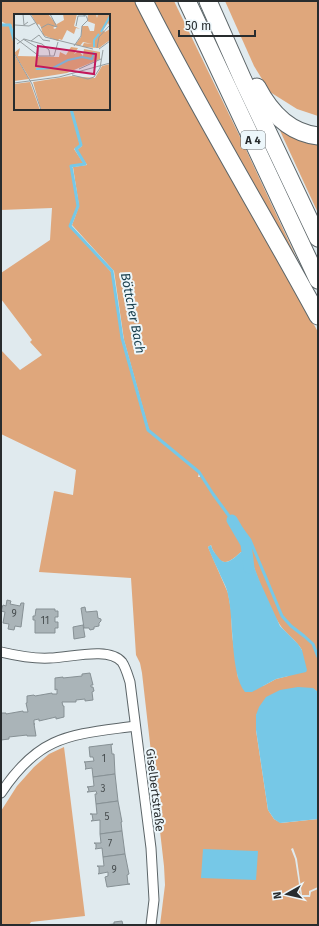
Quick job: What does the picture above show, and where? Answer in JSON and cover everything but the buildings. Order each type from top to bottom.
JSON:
[{"type":"highway","points":[[144,1],[208,123],[318,316]]},
{"type":"highway","name":"A 4","points":[[187,1],[318,280]]},
{"type":"highway","points":[[209,1],[237,44],[267,105],[289,127],[302,133],[318,136]]},
{"type":"highway","name":"A 4","points":[[209,1],[243,80],[318,238]]},
{"type":"street","name":"Giselbertstraße","points":[[1,652],[32,659],[103,654],[112,656],[121,661],[130,682],[134,701],[135,726],[151,848],[154,900],[152,925]]},
{"type":"street","points":[[1,793],[8,782],[23,765],[47,745],[77,734],[135,726]]},
{"type":"shaded area","points":[[1,1],[135,1],[223,165],[274,252],[318,332],[318,692],[312,688],[256,715],[256,730],[268,810],[274,819],[281,823],[318,819],[318,887],[309,891],[309,895],[302,895],[297,859],[293,848],[291,849],[295,859],[301,897],[310,897],[311,892],[318,889],[318,925],[160,925],[165,885],[164,866],[142,673],[140,663],[136,655],[131,578],[39,572],[54,491],[73,495],[76,470],[1,434],[1,350],[20,370],[42,355],[30,342],[32,340],[1,299],[1,273],[50,240],[52,208],[1,210],[1,26],[10,26],[14,40],[14,110],[71,110],[80,145],[74,149],[84,164],[71,166],[78,206],[70,226],[112,273],[122,340],[148,431],[199,473],[198,477],[200,477],[200,472],[149,430],[124,340],[114,271],[72,225],[79,206],[73,167],[87,165],[77,150],[82,146],[72,110],[110,110],[110,14],[14,14],[14,34],[11,24],[6,24],[1,21]],"holes":[[[211,545],[217,557],[223,562],[229,561],[241,552],[247,552],[249,554],[275,617],[282,628],[302,650],[288,676],[276,679],[263,686],[238,678],[228,593],[208,547]]]},
{"type":"shaded area","points":[[147,1],[174,1],[242,141],[318,304]]},
{"type":"shaded area","points":[[225,1],[318,1],[318,116],[297,109],[270,92],[254,66]]},
{"type":"shaded area","points":[[276,122],[318,140],[318,213]]},
{"type":"shaded area","points":[[64,747],[85,916],[31,922],[29,925],[1,925],[1,811],[17,786],[34,767],[49,754]]},
{"type":"water","points":[[211,545],[215,553],[224,562],[230,561],[241,552],[247,552],[249,554],[280,626],[302,650],[307,670],[306,672],[276,679],[252,692],[245,692],[240,684],[237,673],[233,646],[230,605],[226,586],[208,547]]},
{"type":"water","points":[[298,687],[313,688],[318,692],[318,819],[280,823],[274,819],[268,810],[256,730],[256,715],[259,707],[266,697],[280,690]]},
{"type":"water","points":[[203,849],[258,851],[256,880],[201,878]]},
{"type":"waterway","name":"Böttcher Bach","points":[[1,25],[10,25],[14,39]]},
{"type":"waterway","name":"Böttcher Bach","points":[[71,110],[81,145],[76,149],[85,164],[71,166],[78,206],[70,226],[112,271],[122,338],[148,430],[199,472],[232,520],[241,528],[250,540],[282,616],[291,626],[313,644],[318,657]]},
{"type":"waterway","name":"Böttcher Bach","points":[[232,520],[246,544],[249,568]]}]
